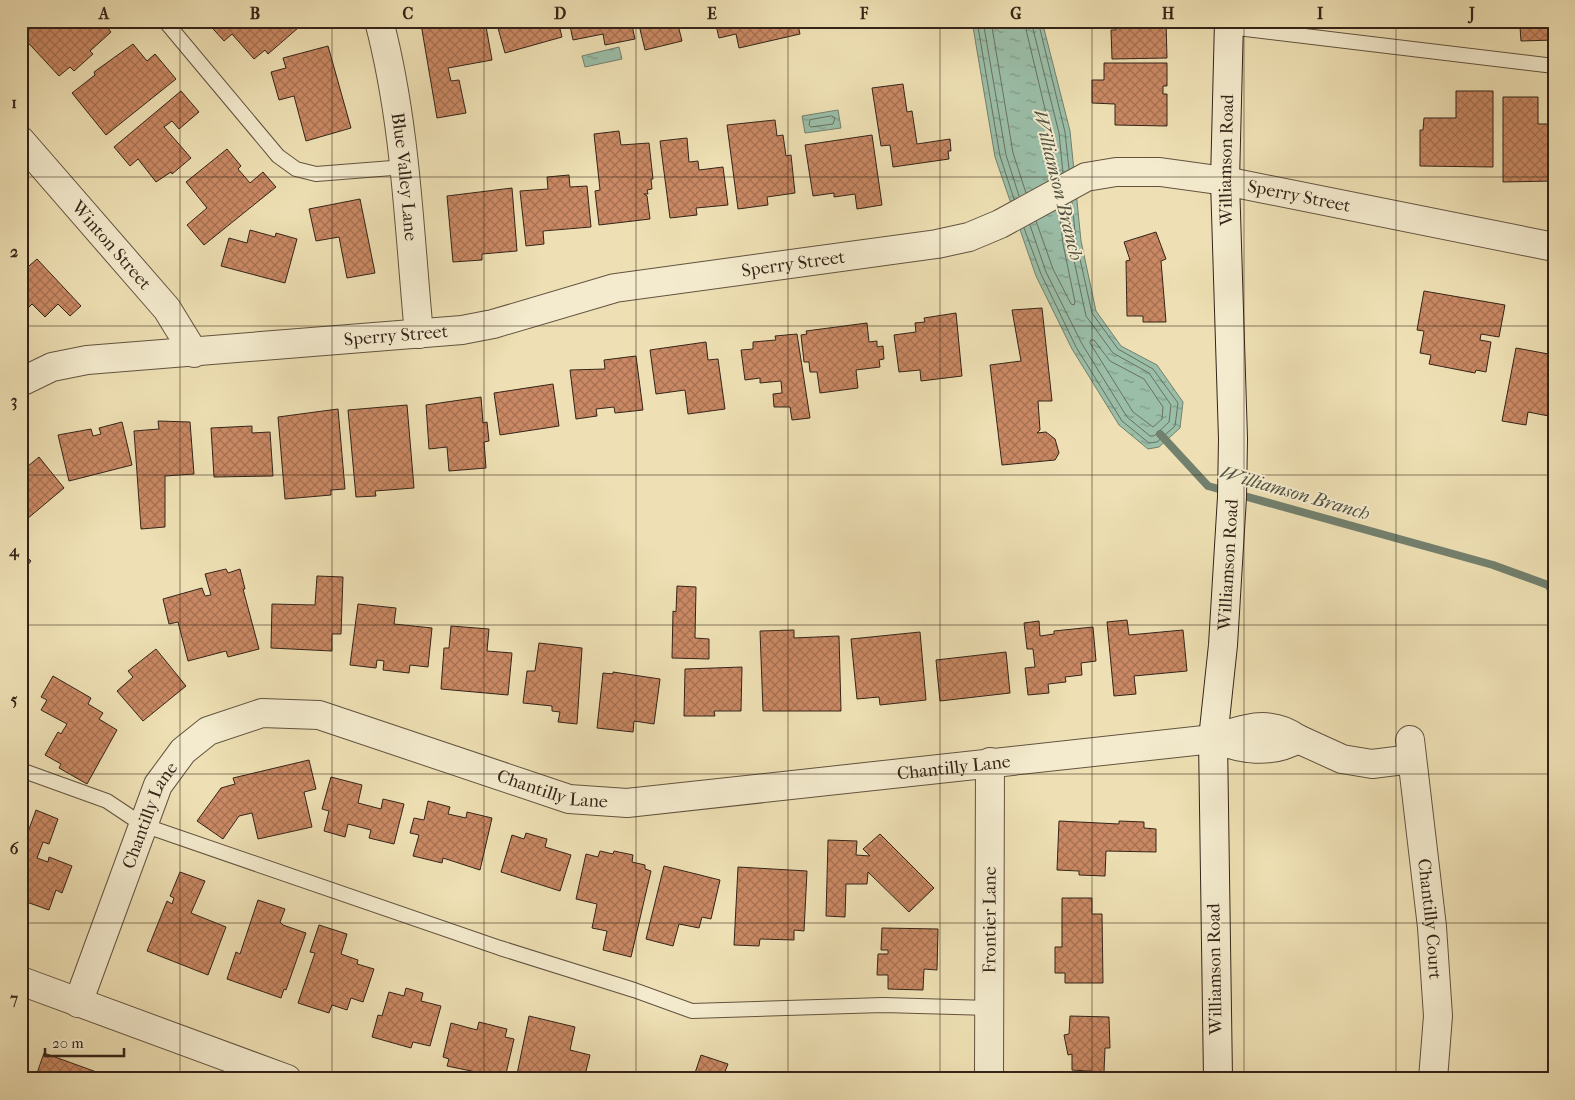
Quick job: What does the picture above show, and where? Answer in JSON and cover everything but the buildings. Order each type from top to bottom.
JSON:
[{"type":"street","name":"Blue Valley Lane","points":[[379,21],[386,49],[405,167],[419,334]]},
{"type":"street","name":"Williamson Road","points":[[1218,1079],[1212,739],[1223,645],[1232,497],[1233,439],[1225,181],[1229,24]]},
{"type":"street","name":"Winton Street","points":[[21,141],[167,309],[194,353]]},
{"type":"street","name":"Sperry Street","points":[[21,382],[52,367],[87,360],[194,353],[462,330],[493,324],[615,288],[969,238],[1000,224],[1086,178],[1116,172],[1160,172],[1225,181],[1554,247]]},
{"type":"street","name":"Chantilly Lane","points":[[78,1003],[158,785],[183,751],[208,731],[262,713],[319,715],[569,799],[627,803],[1212,739]]},
{"type":"street","name":"Chantilly Court","points":[[1212,739],[1240,748],[1282,748],[1298,739],[1342,759],[1372,764],[1411,749],[1432,927],[1438,1016],[1433,1079]]},
{"type":"street","name":"Frontier Lane","points":[[989,1079],[990,762]]},
{"type":"street","points":[[21,981],[287,1079]]},
{"type":"lane","points":[[165,21],[278,156],[296,169],[316,174],[405,167]]},
{"type":"lane","points":[[1229,24],[1554,66]]},
{"type":"lane","points":[[21,770],[107,802],[143,826],[482,942],[634,990],[692,1011],[883,1005],[990,1008]]},
{"type":"water","points":[[972,21],[1042,21],[1070,131],[1081,241],[1096,311],[1121,346],[1157,365],[1183,402],[1180,428],[1159,447],[1148,449],[1119,425],[1072,349],[1036,276],[995,157]]},
{"type":"water","points":[[619,47],[622,59],[585,67],[582,56]]},
{"type":"water","points":[[838,110],[841,128],[805,133],[802,116]]},
{"type":"waterway","name":"Williamson Branch","points":[[1160,434],[1208,486],[1493,565],[1548,585],[1554,593]]}]
